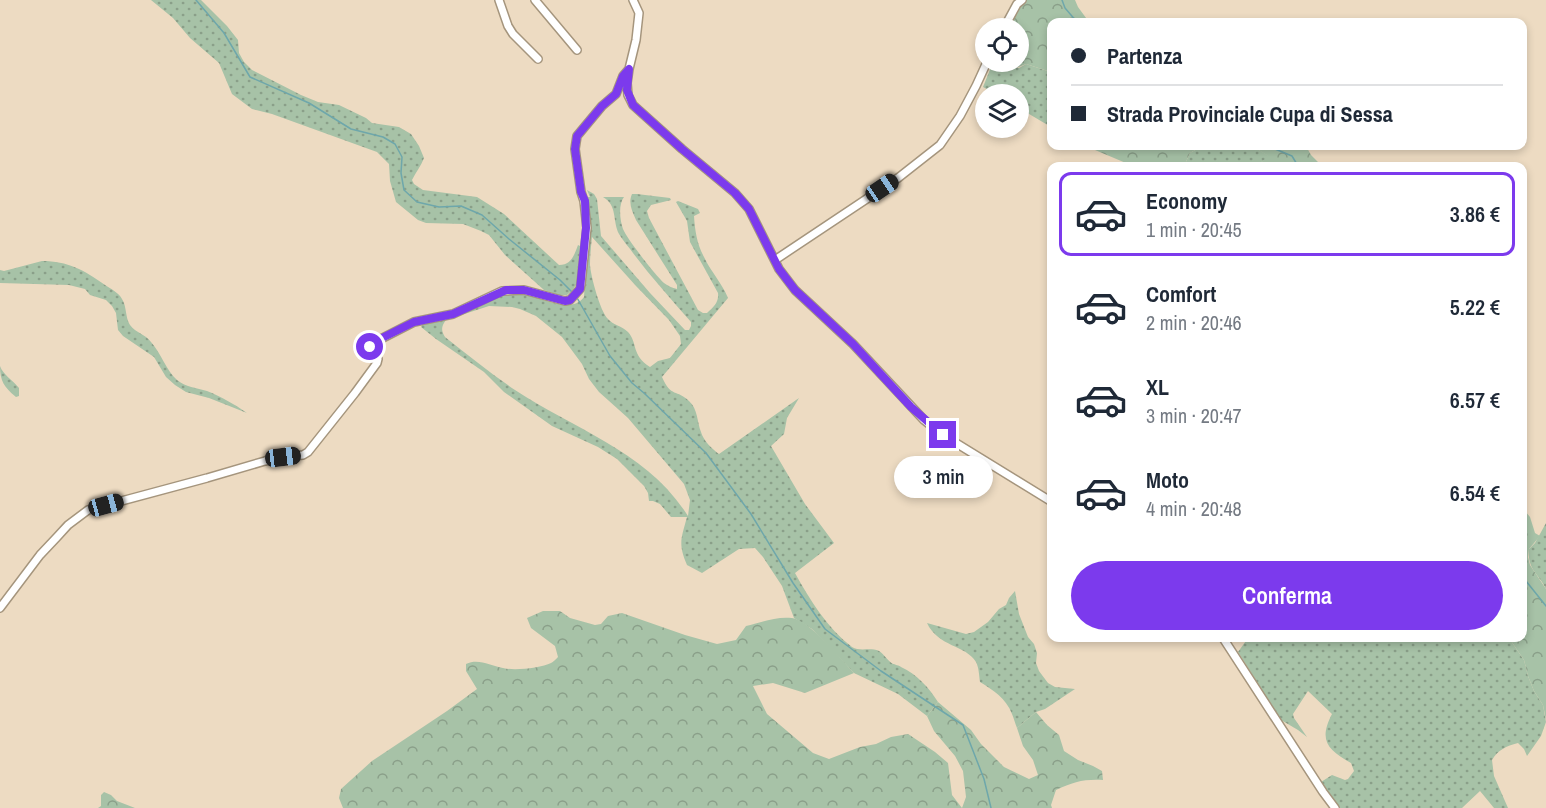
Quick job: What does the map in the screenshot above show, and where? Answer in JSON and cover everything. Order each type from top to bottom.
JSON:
[{"type":"street","points":[[499,0],[507,26],[538,59]]},
{"type":"street","points":[[535,0],[577,50]]},
{"type":"street","points":[[633,0],[639,9]]},
{"type":"street","points":[[642,0],[627,90],[633,105],[735,193],[749,209],[779,269],[795,290],[853,344],[924,420],[943,435],[1047,499]]},
{"type":"street","points":[[1009,18],[1017,4],[1022,0]]},
{"type":"street","points":[[0,608],[40,555],[77,517],[88,510],[265,461],[303,455],[308,452],[377,363],[378,359],[370,344],[414,322],[453,314],[506,290],[524,290],[562,301],[570,300],[580,289],[586,228],[585,201],[581,192],[575,149],[577,136],[602,106],[616,94],[623,76],[629,69]]},
{"type":"street","points":[[775,260],[898,178],[940,144],[960,116],[982,72]]},
{"type":"street","points":[[1226,642],[1335,808]]},
{"type":"green space","points":[[151,0],[201,0],[238,40],[239,53],[252,70],[318,102],[339,105],[372,123],[399,127],[411,134],[424,158],[412,180],[423,190],[477,197],[504,214],[559,265],[569,262],[578,245],[580,246],[577,283],[573,290],[567,295],[559,295],[544,290],[505,255],[489,235],[481,231],[463,224],[426,223],[418,220],[396,202],[390,181],[389,164],[377,152],[252,109],[232,94],[219,63]]},
{"type":"green space","points":[[1026,0],[1075,0],[1086,18],[1047,18],[1047,71],[1029,65],[1029,18],[1014,18]]},
{"type":"green space","points":[[1029,65],[1047,71],[1047,125],[1029,114],[1029,84],[984,84],[989,72],[1029,72]]},
{"type":"green space","points":[[1095,150],[1195,150],[1190,153],[1186,162],[1124,162]]},
{"type":"green space","points":[[1195,150],[1259,150],[1269,156],[1262,162],[1186,162],[1190,153]]},
{"type":"green space","points":[[1259,150],[1308,150],[1318,162],[1261,162],[1268,156]]},
{"type":"green space","points":[[587,190],[597,199],[601,236],[685,330],[689,330],[691,322],[622,239],[611,205],[603,197],[624,197],[620,213],[626,234],[660,279],[677,289],[677,285],[636,220],[630,204],[632,194],[670,198],[671,200],[651,205],[647,211],[649,218],[698,310],[707,313],[717,302],[718,293],[690,242],[687,221],[676,202],[698,209],[700,213],[694,216],[700,247],[728,298],[662,377],[665,384],[671,391],[685,397],[692,404],[704,438],[719,454],[799,398],[787,418],[784,434],[771,446],[805,504],[834,543],[795,573],[820,613],[852,647],[879,651],[893,664],[912,673],[927,687],[938,702],[927,716],[898,694],[854,673],[812,629],[794,618],[782,586],[755,548],[739,549],[702,573],[687,565],[681,541],[687,517],[671,517],[660,504],[649,501],[644,486],[617,459],[598,447],[552,426],[504,392],[484,372],[421,327],[423,323],[464,313],[513,293],[562,305],[578,302],[584,297],[589,222],[586,197],[590,197]],"holes":[[[592,237],[669,320],[680,336],[681,344],[670,358],[658,361],[650,367],[637,354],[628,332],[610,321],[605,315],[596,294],[590,265]],[[489,306],[520,309],[536,316],[562,337],[599,392],[628,418],[684,484],[690,500],[688,516],[671,494],[631,458],[515,390],[445,337],[442,328],[446,320]]]},
{"type":"green space","points":[[42,261],[75,267],[115,291],[124,302],[130,325],[151,342],[177,380],[187,386],[218,396],[247,413],[209,398],[186,392],[175,385],[166,377],[154,357],[123,336],[118,330],[116,313],[106,300],[90,295],[85,289],[69,285],[0,283],[0,270],[4,271]]},
{"type":"green space","points":[[0,366],[19,388],[19,396],[16,397],[3,383]]},
{"type":"green space","points":[[1527,513],[1535,533],[1540,536],[1529,549],[1530,565],[1546,589],[1546,720],[1543,705],[1534,691],[1524,660],[1512,642],[1527,642]]},
{"type":"green space","points":[[1546,523],[1546,589],[1531,566],[1529,549]]},
{"type":"green space","points":[[1015,591],[1019,614],[1037,653],[1036,663],[1039,671],[1048,683],[1055,687],[1075,689],[1045,709],[1036,712],[1017,728],[1003,699],[980,682],[977,664],[971,656],[938,637],[927,623],[966,634],[974,632],[1006,605]]},
{"type":"green space","points":[[543,611],[560,611],[570,618],[595,625],[601,624],[608,616],[622,613],[717,644],[736,640],[746,626],[780,618],[799,620],[825,641],[854,673],[805,693],[773,683],[753,686],[767,714],[813,753],[829,759],[891,737],[908,734],[948,763],[952,795],[962,808],[343,808],[339,798],[341,789],[372,761],[477,689],[466,671],[466,664],[480,662],[508,669],[520,669],[552,663],[558,657],[555,646],[531,628],[527,618]]},
{"type":"green space","points":[[1245,642],[1512,642],[1524,660],[1534,691],[1543,705],[1546,722],[1541,736],[1527,756],[1518,743],[1503,749],[1492,760],[1494,776],[1508,808],[1494,808],[1480,791],[1462,808],[1339,808],[1321,782],[1332,775],[1348,779],[1354,771],[1351,763],[1336,754],[1328,744],[1326,731],[1332,714],[1308,691],[1293,714],[1307,737],[1281,720],[1238,652]]},
{"type":"green space","points":[[938,702],[971,730],[981,744],[1004,767],[1029,779],[1038,775],[1033,760],[1023,746],[1017,728],[1036,712],[1059,735],[1064,751],[1102,771],[1103,780],[1079,782],[1056,790],[1052,808],[962,808],[966,797],[963,771],[955,756],[934,731],[927,716]]},
{"type":"green space","points":[[104,792],[117,801],[135,808],[98,808],[101,806],[101,795]]},
{"type":"waterway","points":[[196,0],[224,33],[250,77],[309,103],[351,129],[383,137],[395,144],[402,157],[401,173],[404,190],[417,202],[439,207],[461,206],[482,215],[573,293]]},
{"type":"waterway","points":[[1062,0],[1065,8],[1074,18]]},
{"type":"waterway","points":[[1278,150],[1292,156],[1296,162]]},
{"type":"waterway","points":[[576,296],[610,356],[632,383],[706,453],[751,514],[793,583],[825,629],[881,671],[963,725],[984,779],[991,808]]},
{"type":"waterway","points":[[1527,582],[1546,606]]},
{"type":"route","points":[[370,347],[370,344],[418,320],[453,314],[506,290],[519,289],[562,301],[570,300],[582,284],[586,228],[585,201],[581,192],[575,149],[577,136],[602,106],[616,94],[623,76],[629,69],[627,90],[633,105],[735,193],[749,209],[779,269],[795,290],[853,344],[924,420],[943,435]]}]
